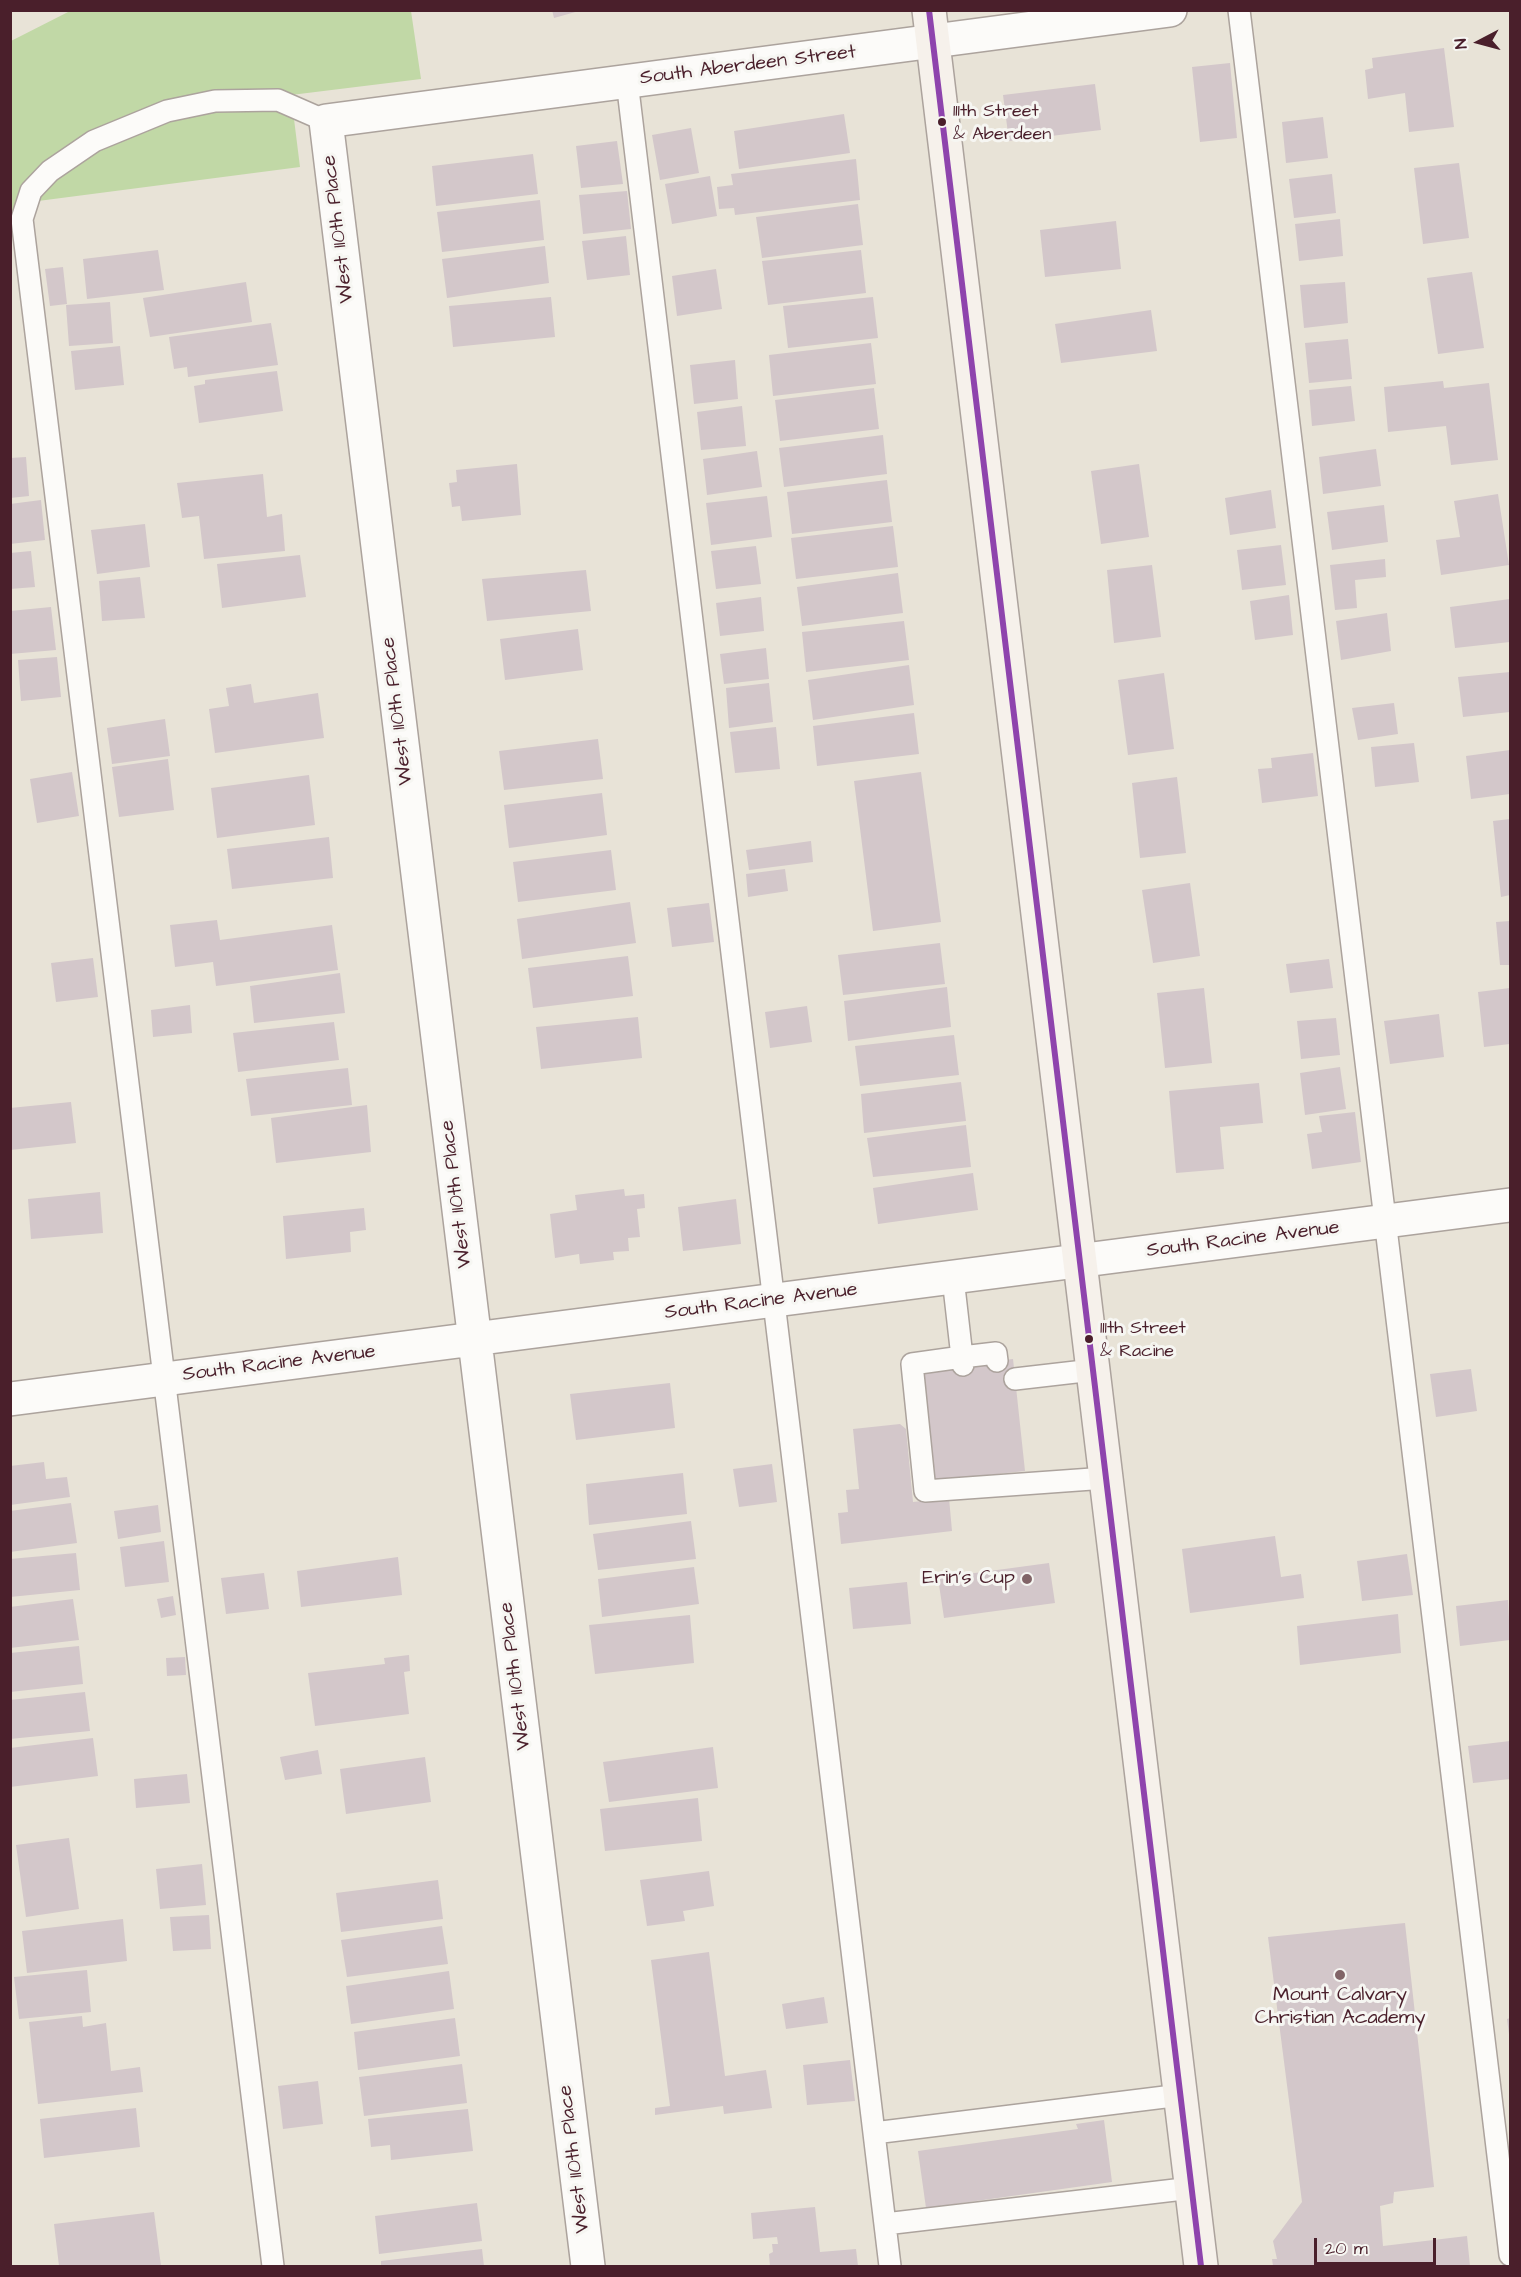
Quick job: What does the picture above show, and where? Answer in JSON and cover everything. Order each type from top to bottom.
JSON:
[{"type":"main road","points":[[930,26],[1201,2266]]},
{"type":"street","name":"South Aberdeen Street","points":[[326,121],[627,81],[930,26],[1170,10]]},
{"type":"street","name":"West 110th Place","points":[[326,121],[588,2266]]},
{"type":"street","name":"South Racine Avenue","points":[[10,1399],[1510,1205]]},
{"type":"lane","points":[[1239,10],[1510,2255]]},
{"type":"lane","points":[[627,81],[890,2266]]},
{"type":"lane","points":[[273,2266],[22,219],[31,191],[50,171],[94,141],[167,111],[215,101],[278,99],[326,121]]},
{"type":"lane","points":[[953,1278],[962,1361]]},
{"type":"lane","points":[[997,1361],[996,1353],[962,1361],[912,1364],[925,1491],[1010,1478],[1106,1478]]},
{"type":"lane","points":[[1015,1379],[1093,1370]]},
{"type":"lane","points":[[874,2133],[1181,2095]]},
{"type":"lane","points":[[885,2224],[1192,2188]]},
{"type":"green space","points":[[70,11],[411,11],[421,79],[291,95],[300,167],[15,204],[11,230],[11,41]]},
{"type":"building","points":[[552,10],[579,10],[579,11],[554,18]]},
{"type":"building","points":[[1444,48],[1454,127],[1409,132],[1405,93],[1368,99],[1365,70],[1373,68],[1372,58]]},
{"type":"building","points":[[1230,63],[1237,138],[1200,142],[1192,67]]},
{"type":"building","points":[[1095,84],[1101,130],[1009,141],[1003,95]]},
{"type":"building","points":[[844,114],[850,153],[739,169],[734,131]]},
{"type":"building","points":[[1323,117],[1328,158],[1286,163],[1282,122]]},
{"type":"building","points":[[691,128],[699,173],[660,180],[652,135]]},
{"type":"building","points":[[617,141],[623,184],[581,188],[576,146]]},
{"type":"building","points":[[533,154],[538,194],[436,206],[432,166]]},
{"type":"building","points":[[856,159],[860,200],[735,215],[734,208],[719,209],[717,187],[733,185],[731,174]]},
{"type":"building","points":[[1459,163],[1469,238],[1423,244],[1414,168]]},
{"type":"building","points":[[1332,174],[1336,213],[1294,218],[1289,179]]},
{"type":"building","points":[[710,176],[717,216],[672,224],[665,184]]},
{"type":"building","points":[[627,191],[631,229],[583,234],[579,195]]},
{"type":"building","points":[[540,200],[544,240],[442,252],[437,212]]},
{"type":"building","points":[[858,204],[863,245],[762,258],[756,217]]},
{"type":"building","points":[[1340,219],[1343,256],[1299,261],[1295,224]]},
{"type":"building","points":[[1116,221],[1121,269],[1045,277],[1040,230]]},
{"type":"building","points":[[626,236],[630,275],[587,280],[582,241]]},
{"type":"building","points":[[545,246],[549,283],[447,298],[442,259]]},
{"type":"building","points":[[158,250],[164,290],[87,299],[83,259]]},
{"type":"building","points":[[861,250],[866,293],[768,305],[762,261]]},
{"type":"building","points":[[63,267],[67,304],[50,306],[45,269]]},
{"type":"building","points":[[716,269],[722,309],[677,316],[672,276]]},
{"type":"building","points":[[1472,272],[1484,348],[1438,354],[1427,278]]},
{"type":"building","points":[[246,282],[252,322],[150,337],[143,298]]},
{"type":"building","points":[[1345,282],[1348,323],[1304,328],[1300,285]]},
{"type":"building","points":[[551,297],[555,337],[453,347],[449,306]]},
{"type":"building","points":[[873,297],[878,338],[788,348],[783,306]]},
{"type":"building","points":[[110,302],[113,343],[69,346],[66,305]]},
{"type":"building","points":[[1151,310],[1157,351],[1061,363],[1055,324]]},
{"type":"building","points":[[271,323],[278,365],[188,377],[187,367],[174,369],[169,337]]},
{"type":"building","points":[[1348,339],[1352,379],[1309,383],[1305,343]]},
{"type":"building","points":[[871,343],[876,384],[773,396],[769,355]]},
{"type":"building","points":[[120,346],[124,385],[75,390],[71,351]]},
{"type":"building","points":[[735,360],[738,399],[694,404],[690,365]]},
{"type":"building","points":[[277,371],[283,411],[199,423],[194,386],[205,384],[205,380]]},
{"type":"building","points":[[1443,381],[1444,388],[1489,383],[1498,460],[1451,465],[1446,426],[1388,432],[1384,387]]},
{"type":"building","points":[[1351,386],[1355,421],[1312,426],[1309,390]]},
{"type":"building","points":[[874,388],[879,429],[780,441],[775,400]]},
{"type":"building","points":[[742,406],[746,446],[701,450],[697,412]]},
{"type":"building","points":[[883,435],[887,474],[784,487],[779,448]]},
{"type":"building","points":[[1376,449],[1381,486],[1323,494],[1319,457]]},
{"type":"building","points":[[757,451],[762,487],[707,495],[703,459]]},
{"type":"building","points":[[26,457],[29,496],[10,498],[10,458]]},
{"type":"building","points":[[517,464],[521,515],[462,521],[460,506],[452,507],[449,483],[457,482],[456,470]]},
{"type":"building","points":[[1139,464],[1149,537],[1101,544],[1091,471]]},
{"type":"building","points":[[263,474],[267,517],[282,514],[285,551],[204,559],[199,516],[182,518],[177,483]]},
{"type":"building","points":[[887,480],[892,522],[792,534],[787,492]]},
{"type":"building","points":[[1271,490],[1276,528],[1230,535],[1225,498]]},
{"type":"building","points":[[1498,494],[1509,565],[1441,575],[1436,540],[1460,537],[1454,501]]},
{"type":"building","points":[[767,496],[772,537],[711,545],[706,503]]},
{"type":"building","points":[[41,500],[45,540],[10,544],[10,504]]},
{"type":"building","points":[[1384,505],[1388,542],[1332,550],[1327,512]]},
{"type":"building","points":[[145,524],[150,567],[97,574],[91,530]]},
{"type":"building","points":[[893,526],[898,567],[796,579],[791,538]]},
{"type":"building","points":[[1281,545],[1286,585],[1242,590],[1237,550]]},
{"type":"building","points":[[756,546],[761,584],[716,589],[711,551]]},
{"type":"building","points":[[31,551],[35,587],[10,589],[10,553]]},
{"type":"building","points":[[300,555],[306,597],[222,608],[217,564]]},
{"type":"building","points":[[1385,559],[1386,577],[1355,580],[1357,608],[1335,610],[1330,565]]},
{"type":"building","points":[[1152,565],[1161,637],[1114,643],[1107,570]]},
{"type":"building","points":[[586,570],[591,611],[487,621],[482,579]]},
{"type":"building","points":[[898,573],[903,613],[802,626],[797,587]]},
{"type":"building","points":[[140,577],[145,618],[102,621],[99,581]]},
{"type":"building","points":[[1289,595],[1293,635],[1255,640],[1250,601]]},
{"type":"building","points":[[761,597],[764,631],[720,636],[716,603]]},
{"type":"building","points":[[1510,599],[1510,642],[1455,648],[1450,607]]},
{"type":"building","points":[[51,607],[56,650],[10,654],[10,611]]},
{"type":"building","points":[[1387,613],[1391,651],[1341,660],[1336,621]]},
{"type":"building","points":[[904,621],[909,660],[806,672],[802,632]]},
{"type":"building","points":[[578,629],[583,670],[505,680],[500,639]]},
{"type":"building","points":[[766,648],[769,679],[724,684],[720,654]]},
{"type":"building","points":[[57,657],[61,697],[21,701],[18,660]]},
{"type":"building","points":[[909,665],[914,705],[813,720],[808,680]]},
{"type":"building","points":[[1510,672],[1510,712],[1463,717],[1458,677]]},
{"type":"building","points":[[1164,673],[1174,749],[1128,755],[1118,680]]},
{"type":"building","points":[[769,683],[773,722],[729,728],[726,688]]},
{"type":"building","points":[[251,684],[254,703],[318,693],[324,738],[215,753],[209,709],[229,706],[226,688]]},
{"type":"building","points":[[1394,703],[1398,734],[1358,740],[1352,708]]},
{"type":"building","points":[[914,713],[919,754],[817,766],[813,726]]},
{"type":"building","points":[[165,719],[170,756],[112,764],[107,728]]},
{"type":"building","points":[[776,727],[780,769],[735,773],[730,732]]},
{"type":"building","points":[[598,739],[603,779],[504,790],[499,751]]},
{"type":"building","points":[[1414,743],[1419,782],[1375,787],[1371,747]]},
{"type":"building","points":[[1510,750],[1510,794],[1471,799],[1466,756]]},
{"type":"building","points":[[1313,753],[1318,796],[1262,803],[1258,769],[1272,768],[1271,758]]},
{"type":"building","points":[[168,759],[174,810],[119,817],[112,767]]},
{"type":"building","points":[[72,772],[79,816],[37,823],[30,779]]},
{"type":"building","points":[[921,772],[941,922],[873,931],[854,781]]},
{"type":"building","points":[[309,775],[315,825],[217,838],[211,788]]},
{"type":"building","points":[[1177,777],[1186,853],[1140,858],[1132,783]]},
{"type":"building","points":[[602,793],[607,835],[509,848],[504,805]]},
{"type":"building","points":[[1510,819],[1510,895],[1501,897],[1493,821]]},
{"type":"building","points":[[329,837],[333,878],[232,889],[227,849]]},
{"type":"building","points":[[811,841],[813,862],[749,870],[746,850]]},
{"type":"building","points":[[611,850],[616,890],[518,902],[513,862]]},
{"type":"building","points":[[785,869],[788,891],[748,897],[746,874]]},
{"type":"building","points":[[1190,883],[1200,956],[1153,963],[1142,890]]},
{"type":"building","points":[[630,902],[636,943],[522,959],[517,919]]},
{"type":"building","points":[[709,903],[714,942],[672,947],[667,908]]},
{"type":"building","points":[[217,920],[220,940],[332,925],[338,970],[216,986],[213,962],[175,967],[170,925]]},
{"type":"building","points":[[1510,921],[1510,965],[1500,965],[1496,922]]},
{"type":"building","points":[[940,943],[945,984],[843,995],[838,955]]},
{"type":"building","points":[[628,956],[633,996],[533,1008],[528,968]]},
{"type":"building","points":[[93,958],[98,997],[56,1002],[51,963]]},
{"type":"building","points":[[1329,959],[1333,988],[1290,993],[1286,964]]},
{"type":"building","points":[[340,973],[345,1013],[254,1023],[250,986]]},
{"type":"building","points":[[947,987],[951,1027],[848,1041],[844,1001]]},
{"type":"building","points":[[1204,988],[1212,1063],[1165,1068],[1157,993]]},
{"type":"building","points":[[1510,988],[1510,1044],[1484,1047],[1478,992]]},
{"type":"building","points":[[190,1005],[192,1033],[153,1037],[151,1010]]},
{"type":"building","points":[[807,1006],[812,1042],[770,1048],[765,1012]]},
{"type":"building","points":[[1439,1014],[1444,1057],[1390,1064],[1384,1021]]},
{"type":"building","points":[[638,1017],[642,1058],[541,1069],[536,1027]]},
{"type":"building","points":[[1336,1018],[1340,1055],[1301,1059],[1297,1021]]},
{"type":"building","points":[[334,1022],[339,1060],[238,1072],[233,1033]]},
{"type":"building","points":[[954,1035],[959,1075],[860,1086],[855,1046]]},
{"type":"building","points":[[1340,1067],[1346,1109],[1305,1115],[1300,1073]]},
{"type":"building","points":[[348,1068],[352,1105],[251,1116],[246,1079]]},
{"type":"building","points":[[961,1082],[966,1121],[864,1133],[861,1094]]},
{"type":"building","points":[[1259,1083],[1263,1123],[1220,1127],[1224,1169],[1176,1173],[1169,1091]]},
{"type":"building","points":[[71,1102],[76,1143],[10,1150],[10,1108]]},
{"type":"building","points":[[367,1105],[371,1152],[276,1163],[271,1118]]},
{"type":"building","points":[[1355,1112],[1361,1162],[1312,1169],[1307,1134],[1322,1132],[1319,1116]]},
{"type":"building","points":[[966,1125],[971,1167],[873,1177],[867,1138]]},
{"type":"building","points":[[973,1173],[978,1210],[878,1224],[873,1188]]},
{"type":"building","points":[[624,1189],[625,1196],[644,1194],[645,1208],[637,1209],[640,1237],[628,1238],[629,1251],[613,1252],[614,1260],[580,1264],[579,1254],[555,1258],[550,1214],[577,1210],[575,1195]]},
{"type":"building","points":[[100,1192],[103,1233],[31,1239],[28,1199]]},
{"type":"building","points":[[736,1199],[741,1244],[683,1251],[678,1207]]},
{"type":"building","points":[[364,1208],[366,1230],[350,1232],[351,1252],[286,1259],[283,1216]]},
{"type":"building","points":[[1013,1359],[1025,1471],[933,1481],[920,1370]]},
{"type":"building","points":[[1471,1369],[1477,1411],[1436,1417],[1430,1374]]},
{"type":"building","points":[[670,1383],[675,1428],[576,1440],[570,1394]]},
{"type":"building","points":[[900,1424],[906,1429],[913,1502],[949,1498],[952,1531],[841,1544],[838,1513],[848,1512],[846,1490],[859,1489],[853,1429]]},
{"type":"building","points":[[44,1462],[46,1479],[67,1477],[70,1497],[10,1505],[10,1466]]},
{"type":"building","points":[[772,1464],[777,1502],[739,1507],[733,1469]]},
{"type":"building","points":[[683,1473],[687,1514],[589,1525],[586,1484]]},
{"type":"building","points":[[71,1503],[77,1543],[10,1552],[10,1511]]},
{"type":"building","points":[[158,1505],[161,1532],[118,1539],[114,1511]]},
{"type":"building","points":[[691,1521],[696,1559],[598,1570],[593,1534]]},
{"type":"building","points":[[1275,1536],[1281,1577],[1301,1574],[1304,1598],[1190,1613],[1182,1549]]},
{"type":"building","points":[[164,1541],[169,1582],[125,1587],[120,1547]]},
{"type":"building","points":[[76,1553],[80,1590],[10,1597],[10,1559]]},
{"type":"building","points":[[1407,1554],[1413,1595],[1362,1601],[1357,1561]]},
{"type":"building","points":[[398,1557],[402,1595],[301,1607],[297,1571]]},
{"type":"building","points":[[1049,1563],[1055,1603],[944,1618],[938,1578]]},
{"type":"building","points":[[694,1567],[699,1604],[602,1617],[598,1579]]},
{"type":"building","points":[[264,1573],[269,1609],[226,1614],[221,1578]]},
{"type":"building","points":[[907,1582],[911,1624],[853,1629],[849,1588]]},
{"type":"building","points":[[173,1596],[176,1615],[161,1618],[157,1599]]},
{"type":"building","points":[[73,1599],[79,1640],[10,1648],[10,1607]]},
{"type":"building","points":[[1508,1600],[1510,1640],[1460,1646],[1456,1606]]},
{"type":"building","points":[[1398,1614],[1401,1653],[1300,1665],[1297,1626]]},
{"type":"building","points":[[690,1615],[694,1663],[595,1674],[589,1625]]},
{"type":"building","points":[[79,1646],[83,1684],[10,1692],[10,1653]]},
{"type":"building","points":[[409,1655],[410,1671],[404,1672],[409,1714],[315,1726],[308,1673],[385,1664],[384,1658]]},
{"type":"building","points":[[185,1657],[186,1675],[167,1676],[166,1658]]},
{"type":"building","points":[[85,1692],[90,1731],[10,1739],[10,1700]]},
{"type":"building","points":[[93,1738],[98,1776],[10,1787],[10,1748]]},
{"type":"building","points":[[1510,1741],[1510,1779],[1473,1783],[1468,1746]]},
{"type":"building","points":[[713,1747],[718,1788],[609,1802],[603,1762]]},
{"type":"building","points":[[318,1750],[322,1774],[285,1780],[280,1757]]},
{"type":"building","points":[[425,1757],[431,1802],[346,1814],[340,1769]]},
{"type":"building","points":[[187,1774],[190,1803],[136,1808],[134,1779]]},
{"type":"building","points":[[698,1798],[702,1841],[605,1851],[600,1809]]},
{"type":"building","points":[[69,1838],[79,1909],[26,1917],[16,1845]]},
{"type":"building","points":[[202,1864],[206,1905],[160,1909],[156,1869]]},
{"type":"building","points":[[709,1871],[714,1906],[683,1911],[685,1921],[647,1926],[640,1880]]},
{"type":"building","points":[[438,1880],[443,1919],[341,1932],[336,1893]]},
{"type":"building","points":[[209,1915],[211,1949],[173,1951],[170,1917]]},
{"type":"building","points":[[123,1919],[127,1961],[27,1973],[22,1931]]},
{"type":"building","points":[[1405,1923],[1434,2187],[1394,2192],[1393,2203],[1380,2206],[1383,2246],[1467,2236],[1470,2266],[1273,2266],[1272,2259],[1277,2259],[1273,2241],[1302,2202],[1268,1937]]},
{"type":"building","points":[[442,1926],[448,1964],[347,1977],[341,1940]]},
{"type":"building","points":[[709,1952],[725,2076],[766,2070],[772,2108],[724,2114],[723,2106],[655,2115],[655,2108],[670,2106],[651,1960]]},
{"type":"building","points":[[87,1970],[91,2012],[19,2019],[14,1977]]},
{"type":"building","points":[[449,1971],[454,2009],[351,2024],[346,1986]]},
{"type":"building","points":[[824,1997],[828,2023],[786,2029],[782,2004]]},
{"type":"building","points":[[82,2016],[83,2027],[106,2023],[111,2071],[140,2067],[143,2092],[38,2104],[29,2022]]},
{"type":"building","points":[[455,2018],[460,2056],[358,2070],[354,2032]]},
{"type":"building","points":[[1510,2018],[1510,2034],[1509,2034],[1507,2019]]},
{"type":"building","points":[[850,2060],[855,2101],[807,2105],[803,2065]]},
{"type":"building","points":[[462,2064],[467,2103],[364,2116],[359,2077]]},
{"type":"building","points":[[318,2081],[323,2124],[283,2129],[278,2086]]},
{"type":"building","points":[[136,2108],[140,2147],[44,2158],[40,2119]]},
{"type":"building","points":[[468,2109],[473,2151],[391,2160],[390,2145],[371,2147],[368,2119]]},
{"type":"building","points":[[1104,2120],[1112,2182],[926,2208],[918,2151],[1078,2129],[1076,2124]]},
{"type":"building","points":[[477,2203],[482,2241],[379,2254],[375,2216]]},
{"type":"building","points":[[815,2207],[820,2252],[856,2249],[858,2266],[770,2266],[769,2254],[773,2252],[772,2244],[778,2244],[777,2237],[753,2239],[751,2213]]},
{"type":"building","points":[[154,2212],[161,2266],[59,2266],[54,2224]]},
{"type":"building","points":[[482,2249],[484,2266],[381,2266],[381,2261]]},
{"type":"transit line","points":[[929,10],[1201,2266]]},
{"type":"place","name":"111th Street & Aberdeen","points":[[942,122]]},
{"type":"place","name":"111th Street & Racine","points":[[1089,1339]]},
{"type":"place","name":"Erin's Cup","points":[[1027,1579]]},
{"type":"place","name":"Mount Calvary Christian Academy","points":[[1340,1975]]}]
